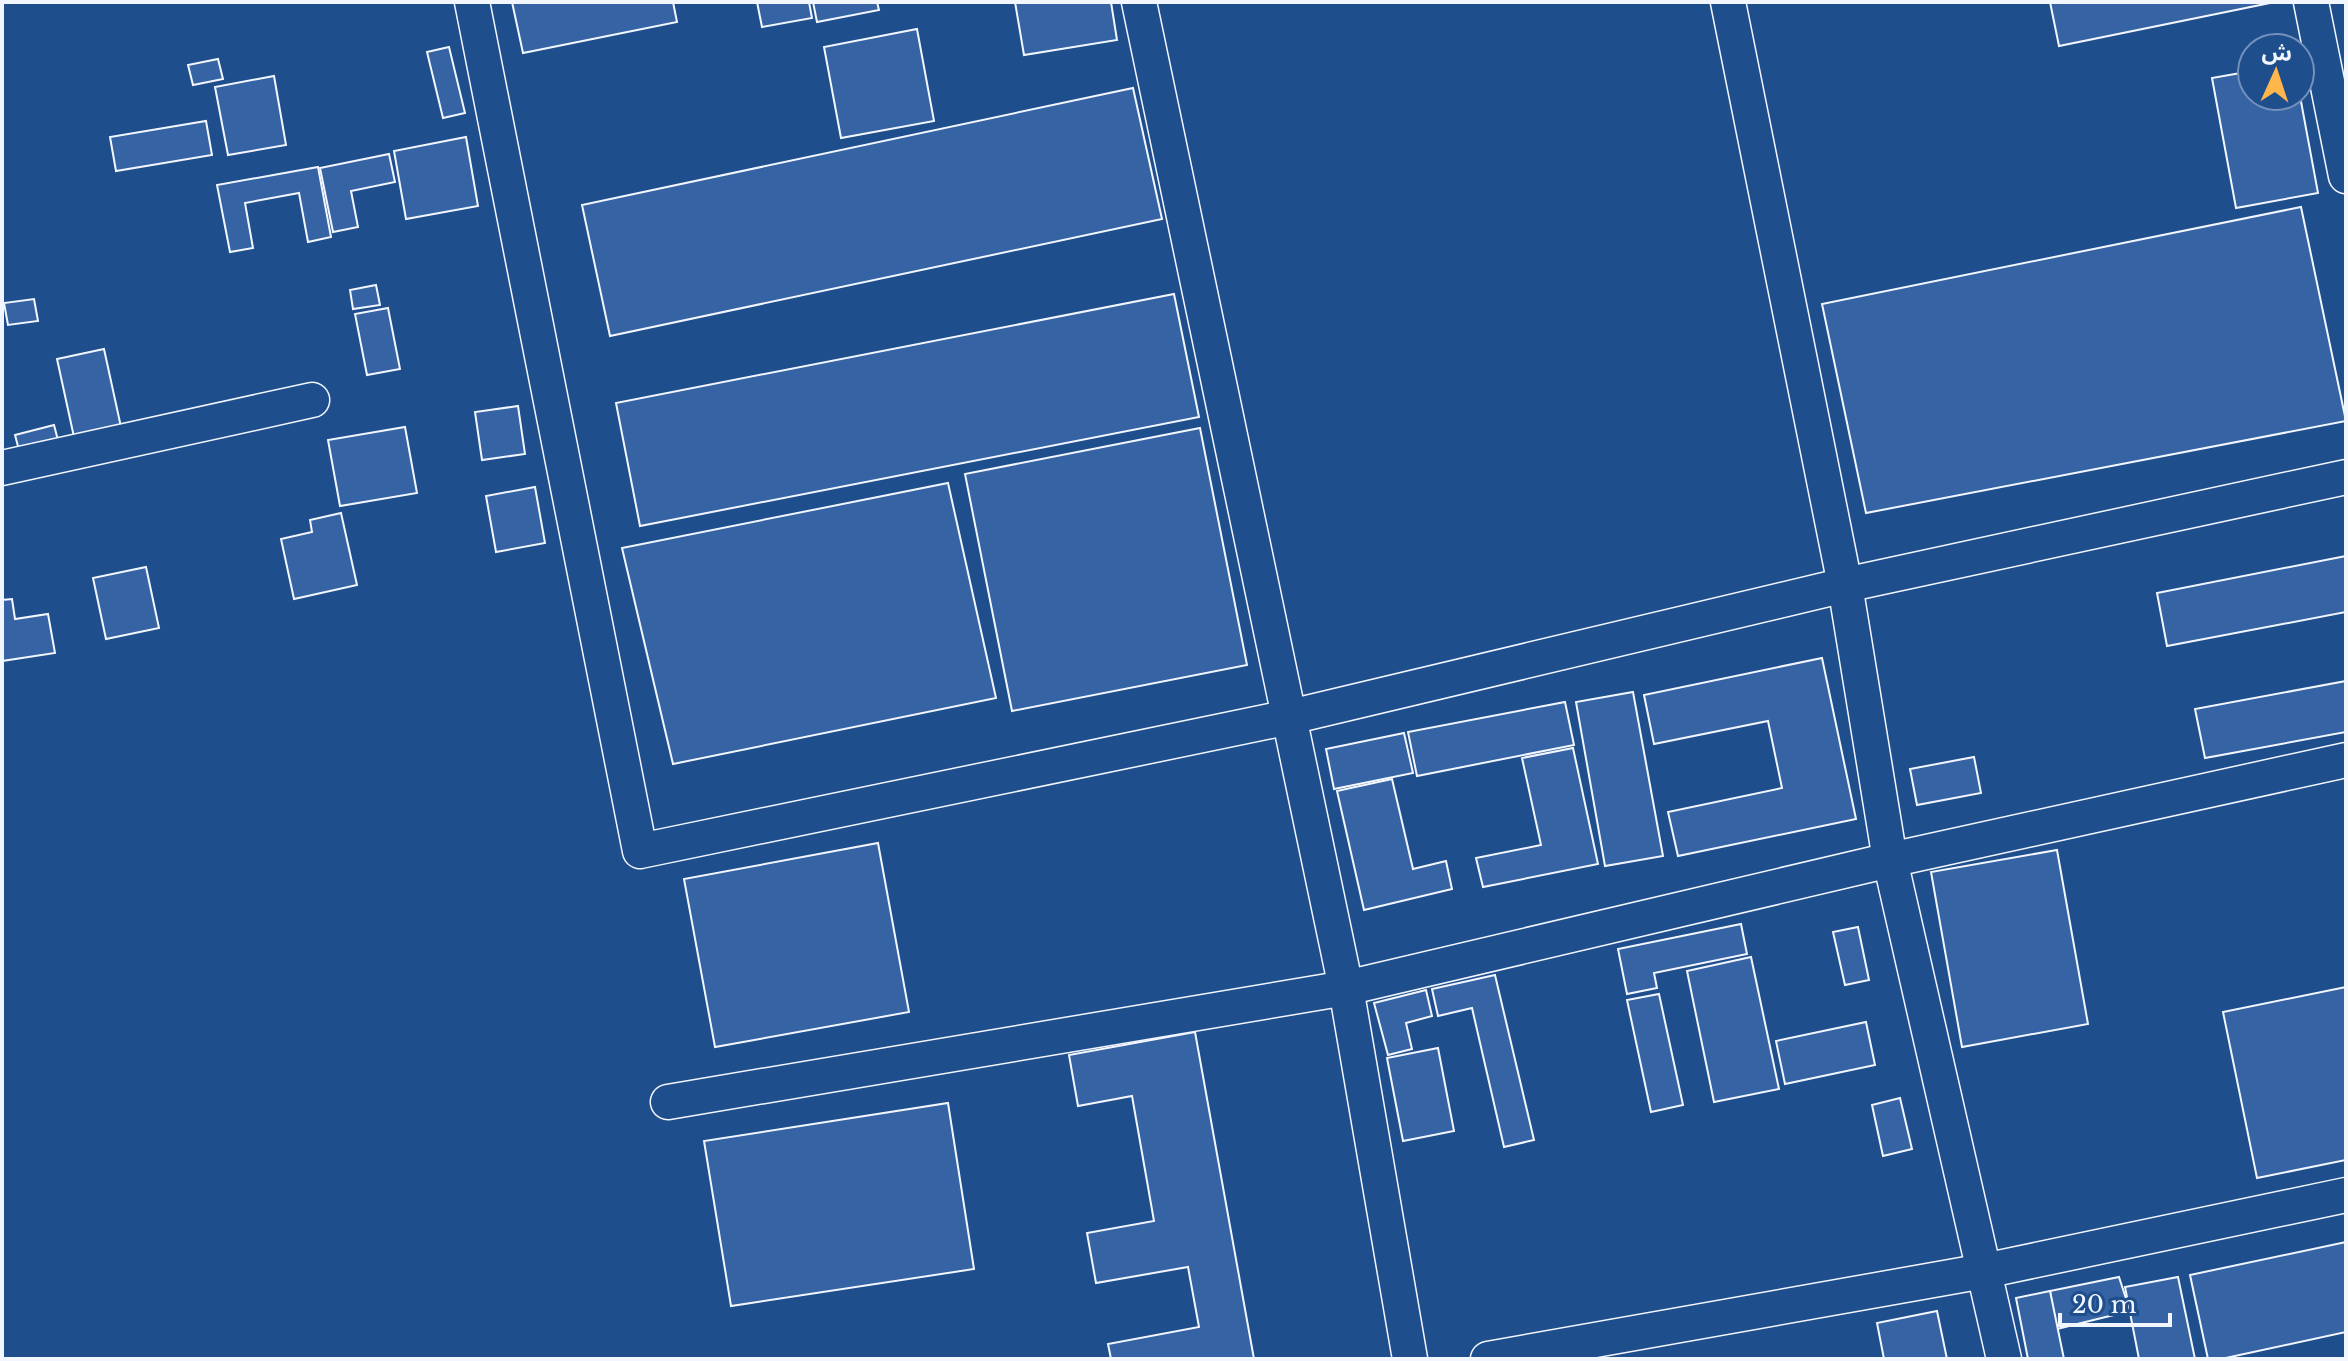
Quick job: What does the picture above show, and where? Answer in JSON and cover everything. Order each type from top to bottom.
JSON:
[{"type":"street","points":[[472,2],[640,851],[1290,717],[1845,585],[2346,477]]},
{"type":"street","points":[[1139,2],[1346,988],[1410,1359]]},
{"type":"street","points":[[1728,2],[1845,585],[1890,860],[2004,1359]]},
{"type":"street","points":[[2311,2],[2346,176]]},
{"type":"street","points":[[2,468],[312,400]]},
{"type":"street","points":[[668,1102],[1346,988],[1890,860],[2346,760]]},
{"type":"street","points":[[1488,1359],[1984,1271],[2346,1195]]},
{"type":"building","points":[[512,2],[673,2],[677,22],[523,53]]},
{"type":"building","points":[[757,2],[809,2],[812,18],[762,27]]},
{"type":"building","points":[[813,2],[877,2],[879,10],[817,22]]},
{"type":"building","points":[[1015,2],[1111,2],[1117,40],[1024,55]]},
{"type":"building","points":[[2050,2],[2275,2],[2059,46]]},
{"type":"building","points":[[917,29],[934,121],[841,138],[824,47]]},
{"type":"building","points":[[449,47],[465,113],[443,118],[427,52]]},
{"type":"building","points":[[218,59],[223,79],[193,85],[188,65]]},
{"type":"building","points":[[2236,74],[2236,112],[2303,112],[2318,193],[2236,208],[2212,78]]},
{"type":"building","points":[[274,76],[286,145],[228,155],[215,87]]},
{"type":"building","points":[[1133,88],[1162,219],[610,336],[582,205]]},
{"type":"building","points":[[206,121],[212,155],[116,171],[110,137]]},
{"type":"building","points":[[466,137],[478,206],[406,219],[394,151]]},
{"type":"building","points":[[389,154],[395,182],[351,191],[358,227],[333,232],[320,168]]},
{"type":"building","points":[[318,167],[331,237],[308,242],[299,193],[245,203],[253,248],[230,252],[217,185]]},
{"type":"building","points":[[2301,207],[2346,421],[1866,513],[1822,304]]},
{"type":"building","points":[[376,285],[380,305],[353,309],[350,290]]},
{"type":"building","points":[[1174,294],[1199,417],[640,526],[616,403]]},
{"type":"building","points":[[34,299],[38,321],[8,325],[4,303]]},
{"type":"building","points":[[388,308],[400,369],[367,375],[355,314]]},
{"type":"building","points":[[104,349],[121,427],[74,437],[57,359]]},
{"type":"building","points":[[518,406],[525,454],[482,460],[475,412]]},
{"type":"building","points":[[54,425],[59,444],[20,454],[15,435]]},
{"type":"building","points":[[405,427],[417,493],[340,506],[328,440]]},
{"type":"building","points":[[1200,428],[1247,665],[1012,711],[965,474]]},
{"type":"building","points":[[948,483],[996,698],[673,764],[622,548]]},
{"type":"building","points":[[535,487],[545,543],[496,552],[486,496]]},
{"type":"building","points":[[341,513],[357,585],[294,599],[281,539],[312,532],[310,520]]},
{"type":"building","points":[[2346,556],[2346,612],[2167,646],[2157,593]]},
{"type":"building","points":[[146,567],[159,628],[106,639],[93,578]]},
{"type":"building","points":[[12,599],[15,619],[48,614],[55,653],[2,661],[2,600]]},
{"type":"building","points":[[1822,658],[1856,819],[1678,856],[1668,812],[1782,788],[1768,721],[1654,744],[1644,695]]},
{"type":"building","points":[[2346,681],[2346,732],[2205,758],[2195,709]]},
{"type":"building","points":[[1633,692],[1663,856],[1605,866],[1576,702]]},
{"type":"building","points":[[1565,702],[1574,745],[1417,776],[1408,732]]},
{"type":"building","points":[[1404,733],[1413,773],[1334,789],[1326,749]]},
{"type":"building","points":[[1573,748],[1598,864],[1483,887],[1476,858],[1541,845],[1522,758]]},
{"type":"building","points":[[1974,757],[1981,793],[1917,805],[1910,769]]},
{"type":"building","points":[[1392,779],[1413,869],[1446,861],[1452,889],[1364,910],[1337,791]]},
{"type":"building","points":[[878,843],[909,1012],[715,1047],[684,879]]},
{"type":"building","points":[[2057,850],[2088,1024],[1962,1047],[1931,872]]},
{"type":"building","points":[[1741,924],[1747,954],[1654,973],[1657,988],[1627,994],[1618,949]]},
{"type":"building","points":[[1858,927],[1869,980],[1845,985],[1833,932]]},
{"type":"building","points":[[1751,957],[1779,1089],[1714,1102],[1687,971]]},
{"type":"building","points":[[1495,975],[1534,1140],[1504,1147],[1472,1008],[1438,1016],[1432,989]]},
{"type":"building","points":[[2346,987],[2346,1160],[2257,1178],[2223,1012]]},
{"type":"building","points":[[1426,990],[1432,1016],[1406,1023],[1412,1049],[1388,1055],[1374,1003]]},
{"type":"building","points":[[1659,994],[1683,1105],[1651,1112],[1627,1000]]},
{"type":"building","points":[[1866,1022],[1875,1065],[1785,1084],[1776,1041]]},
{"type":"building","points":[[1195,1032],[1254,1359],[1111,1359],[1108,1344],[1199,1327],[1188,1267],[1096,1283],[1087,1233],[1154,1221],[1132,1096],[1078,1106],[1069,1055]]},
{"type":"building","points":[[1438,1048],[1454,1131],[1403,1141],[1387,1058]]},
{"type":"building","points":[[1900,1098],[1912,1149],[1883,1156],[1872,1105]]},
{"type":"building","points":[[948,1103],[974,1269],[731,1306],[704,1141]]},
{"type":"building","points":[[2346,1242],[2346,1332],[2221,1359],[2208,1359],[2190,1275]]},
{"type":"building","points":[[2119,1277],[2130,1311],[2057,1329],[2050,1291]]},
{"type":"building","points":[[2178,1277],[2195,1359],[2139,1359],[2125,1287]]},
{"type":"building","points":[[2050,1291],[2064,1359],[2028,1359],[2016,1298]]},
{"type":"building","points":[[1937,1311],[1947,1359],[1884,1359],[1877,1323]]}]
